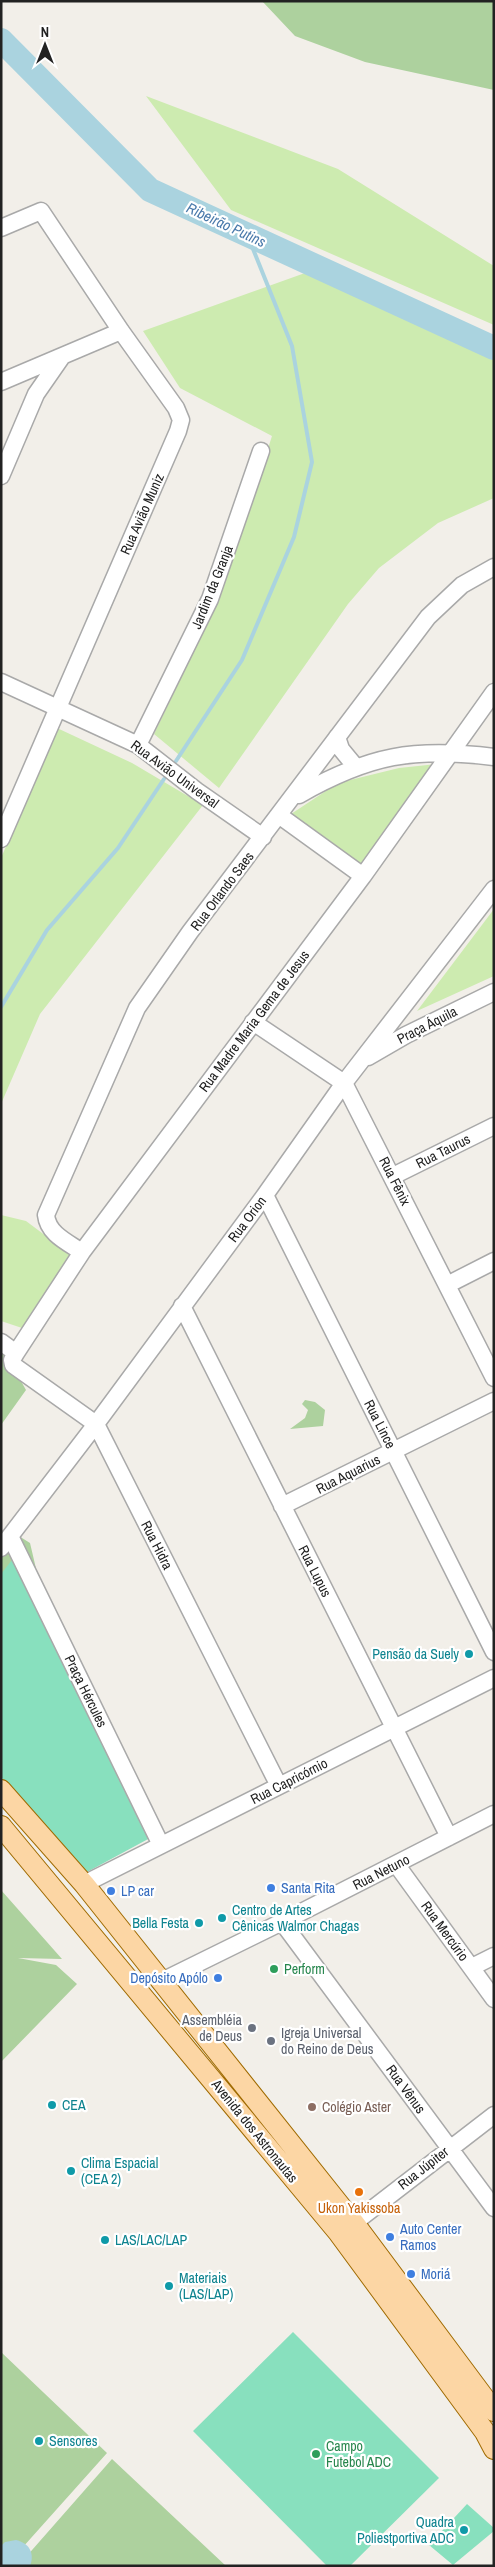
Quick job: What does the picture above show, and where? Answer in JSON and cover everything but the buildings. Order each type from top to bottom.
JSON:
[{"type":"main road","name":"Avenida dos Astronautas","points":[[1,1790],[84,1884],[160,1982],[354,2223],[494,2411]]},
{"type":"main road","name":"Avenida dos Astronautas","points":[[1,1826],[338,2232],[485,2432],[494,2449]]},
{"type":"street","name":"Rua Avião Muniz","points":[[1,228],[41,211],[121,331],[176,408],[181,420],[178,432],[1,839]]},
{"type":"street","points":[[1,382],[121,331]]},
{"type":"street","points":[[1,476],[36,394],[61,358]]},
{"type":"street","points":[[18,375],[36,394]]},
{"type":"street","name":"Jardim da Granja","points":[[138,745],[210,599],[261,451]]},
{"type":"street","name":"Rua Orlando Saes","points":[[82,1252],[53,1232],[47,1224],[46,1215],[55,1190],[136,1008],[190,932],[293,799],[337,737],[428,617],[462,585],[494,567]]},
{"type":"street","name":"Rua Avião Universal","points":[[1,682],[58,706],[138,745],[197,791],[264,837]]},
{"type":"street","name":"Rua Madre Maria Gema de Jesus","points":[[16,1352],[82,1252],[362,876],[494,692]]},
{"type":"street","points":[[337,737],[341,750],[355,766]]},
{"type":"street","points":[[293,799],[332,776],[355,766],[411,752],[450,751],[494,756]]},
{"type":"street","points":[[280,816],[362,876]]},
{"type":"street","name":"Rua Orion","points":[[6,1542],[96,1424],[265,1195],[395,1014],[494,889]]},
{"type":"street","name":"Praça Áquila","points":[[361,1061],[406,1035],[494,992]]},
{"type":"street","points":[[395,1014],[398,1023],[406,1035]]},
{"type":"street","name":"Rua Fênix","points":[[253,1022],[344,1083],[393,1176],[494,1378]]},
{"type":"street","name":"Rua Taurus","points":[[393,1176],[494,1126]]},
{"type":"street","name":"Rua Lince","points":[[265,1195],[494,1652]]},
{"type":"street","points":[[447,1285],[494,1261]]},
{"type":"street","name":"Rua Lupus","points":[[182,1306],[449,1837]]},
{"type":"street","points":[[1,1342],[16,1352]]},
{"type":"street","name":"Rua Hidra","points":[[16,1352],[12,1360],[13,1365],[96,1424],[279,1786]]},
{"type":"street","name":"Rua Aquarius","points":[[282,1506],[494,1401]]},
{"type":"street","name":"Praça Hércules","points":[[6,1542],[161,1845]]},
{"type":"street","name":"Rua Capricórnio","points":[[84,1884],[494,1678]]},
{"type":"street","name":"Rua Netuno","points":[[160,1982],[494,1814]]},
{"type":"street","name":"Rua Mercúrio","points":[[396,1864],[494,1999]]},
{"type":"street","name":"Rua Vênus","points":[[282,1922],[494,2208]]},
{"type":"street","points":[[472,1967],[494,1956]]},
{"type":"street","name":"Rua Júpiter","points":[[354,2223],[449,2147],[494,2114]]},
{"type":"green space","points":[[262,1],[494,1],[494,90],[365,62],[295,36]]},
{"type":"green space","points":[[146,96],[338,169],[494,266],[494,325],[231,210]]},
{"type":"green space","points":[[305,273],[494,359],[494,498],[438,523],[379,568],[348,604],[219,788],[154,734],[221,595],[272,436],[180,388],[143,331]]},
{"type":"green space","points":[[57,728],[132,763],[203,805],[40,1014],[1,1104],[1,858]]},
{"type":"green space","points":[[437,764],[361,865],[291,814],[338,783],[399,768]]},
{"type":"green space","points":[[494,909],[494,976],[417,1011]]},
{"type":"green space","points":[[1,1215],[26,1221],[74,1257],[25,1329],[1,1321]]},
{"type":"green space","points":[[1,1346],[26,1390],[1,1425]]},
{"type":"green space","points":[[305,1400],[315,1402],[325,1410],[323,1426],[290,1429],[305,1418],[308,1410],[302,1404]]},
{"type":"green space","points":[[14,1533],[30,1543],[38,1577],[15,1597],[1,1618],[1,1539]]},
{"type":"green space","points":[[12,1560],[150,1838],[87,1872],[1,1777],[1,1574]]},
{"type":"green space","points":[[1,1890],[62,1959],[18,1958],[56,1965],[77,1984],[1,2062]]},
{"type":"green space","name":"Campo Futebol ADC","points":[[293,2332],[439,2478],[350,2566],[327,2566],[193,2431]]},
{"type":"green space","points":[[1,2352],[107,2453],[6,2566],[1,2566]]},
{"type":"green space","points":[[112,2459],[226,2566],[18,2566]]},
{"type":"green space","points":[[467,2504],[494,2528],[494,2531],[453,2565],[429,2545]]},
{"type":"water","points":[[21,2541],[30,2549],[32,2557],[30,2566],[1,2566],[1,2546],[5,2542]]},
{"type":"waterway","name":"Ribeirão Putins","points":[[1,40],[150,190],[494,348]]},
{"type":"waterway","points":[[176,761],[242,660],[294,537],[312,462],[292,346],[247,234]]},
{"type":"waterway","points":[[1,1007],[47,930],[118,848],[164,779]]},
{"type":"place","name":"Pensão da Suely","points":[[469,1654]]},
{"type":"place","name":"Santa Rita","points":[[271,1888]]},
{"type":"place","name":"LP car","points":[[111,1891]]},
{"type":"place","name":"Centro de Artes Cênicas Walmor Chagas","points":[[222,1918]]},
{"type":"place","name":"Bella Festa","points":[[199,1923]]},
{"type":"place","name":"Perform","points":[[274,1969]]},
{"type":"place","name":"Depósito Apólo","points":[[218,1978]]},
{"type":"place","name":"Assembléia de Deus","points":[[252,2028]]},
{"type":"place","name":"Igreja Universal do Reino de Deus","points":[[271,2041]]},
{"type":"place","name":"CEA","points":[[52,2105]]},
{"type":"place","name":"Colégio Aster","points":[[312,2107]]},
{"type":"place","name":"Clima Espacial (CEA 2)","points":[[71,2171]]},
{"type":"place","name":"Ukon Yakissoba","points":[[359,2192]]},
{"type":"place","name":"Auto Center Ramos","points":[[390,2237]]},
{"type":"place","name":"LAS/LAC/LAP","points":[[105,2240]]},
{"type":"place","name":"Moriá","points":[[411,2274]]},
{"type":"place","name":"Materiais (LAS/LAP)","points":[[169,2286]]},
{"type":"place","name":"Sensores","points":[[39,2441]]},
{"type":"place","name":"Campo Futebol ADC","points":[[316,2454]]},
{"type":"place","name":"Quadra Poliestportiva ADC","points":[[464,2530]]}]
